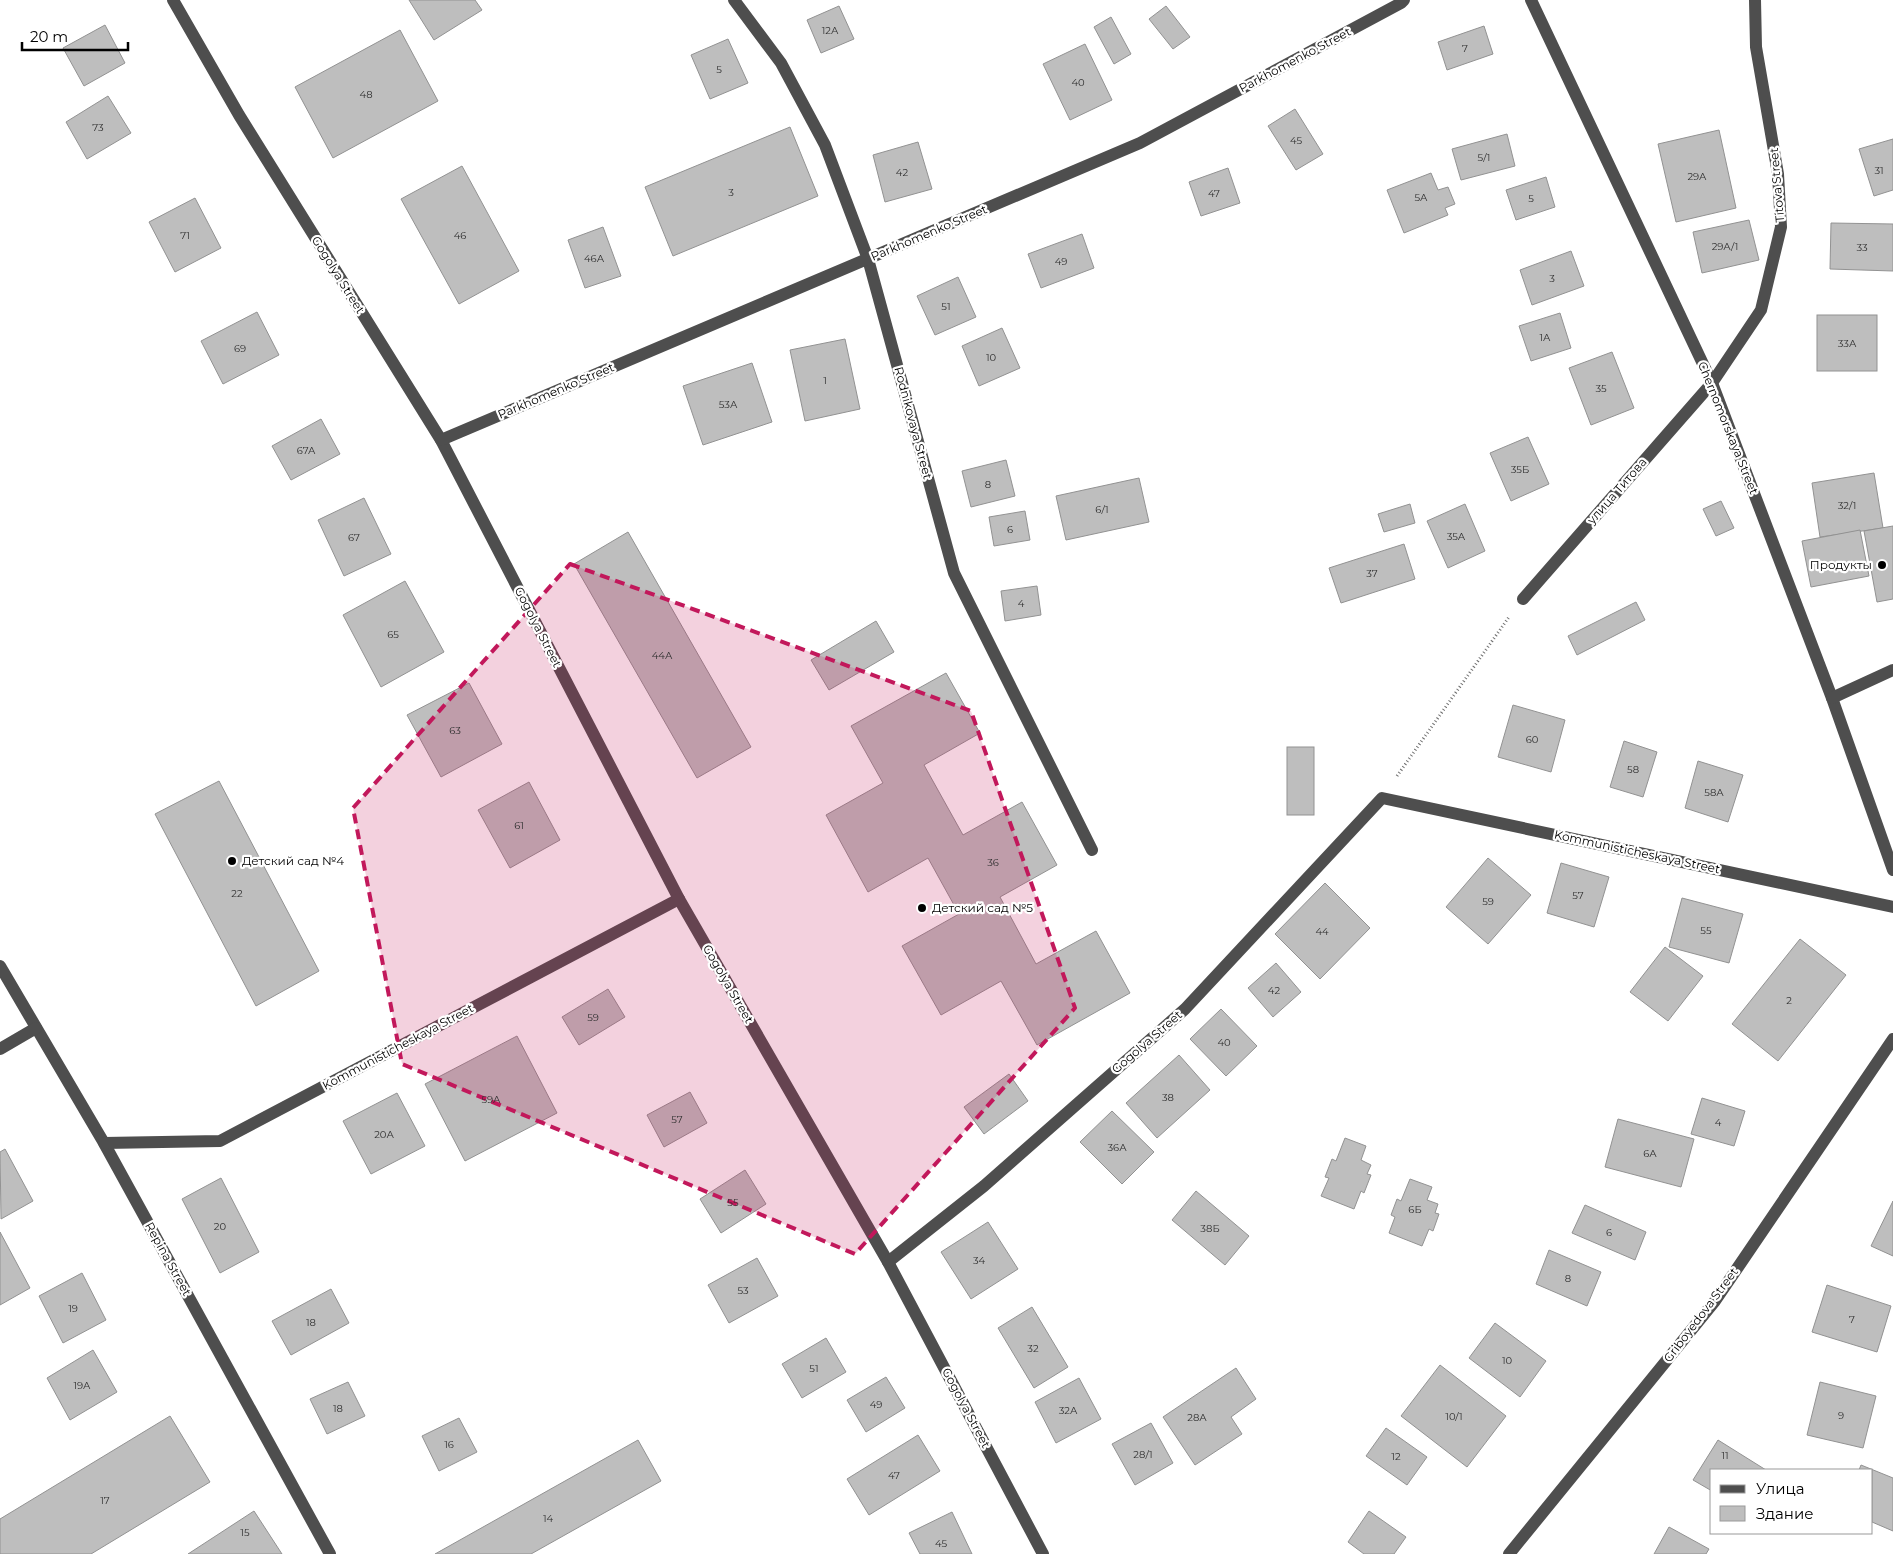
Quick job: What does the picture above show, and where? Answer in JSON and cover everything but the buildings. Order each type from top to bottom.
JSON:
[{"type":"street","name":"Gogolya Street","points":[[173,0],[239,115],[441,440],[679,899],[888,1262],[1043,1554]]},
{"type":"street","name":"Rodnikovaya Street","points":[[734,0],[781,63],[825,146],[868,259],[954,574],[1092,850]]},
{"type":"street","name":"Parkhomenko Street","points":[[441,440],[1140,143],[1404,0]]},
{"type":"street","name":"Chernomorskaya Street","points":[[1532,0],[1712,384],[1832,698],[1893,870]]},
{"type":"street","name":"Titova Street","points":[[1712,384],[1761,310],[1781,227],[1778,174],[1756,48],[1755,0]]},
{"type":"street","name":"улица Титова","points":[[1522,598],[1712,384]]},
{"type":"street","points":[[1832,698],[1893,670]]},
{"type":"street","name":"Gogolya Street","points":[[888,1262],[984,1186],[1185,1009],[1382,798]]},
{"type":"street","name":"Kommunisticheskaya Street","points":[[1382,798],[1893,907]]},
{"type":"street","name":"Kommunisticheskaya Street","points":[[104,1143],[220,1141],[679,899]]},
{"type":"street","name":"Repina Street","points":[[0,966],[104,1143],[330,1554]]},
{"type":"street","points":[[0,1050],[36,1028]]},
{"type":"street","name":"Griboyedova Street","points":[[1509,1554],[1715,1301],[1893,1039]]},
{"type":"path","points":[[1382,798],[1522,598]]},
{"type":"highlighted area","points":[[570,564],[971,711],[1075,1008],[855,1254],[402,1064],[353,808]]},
{"type":"place","name":"Продукты","points":[[1882,565]]},
{"type":"place","name":"Детский сад №4","points":[[232,861]]},
{"type":"place","name":"Детский сад №5","points":[[922,908]]}]
